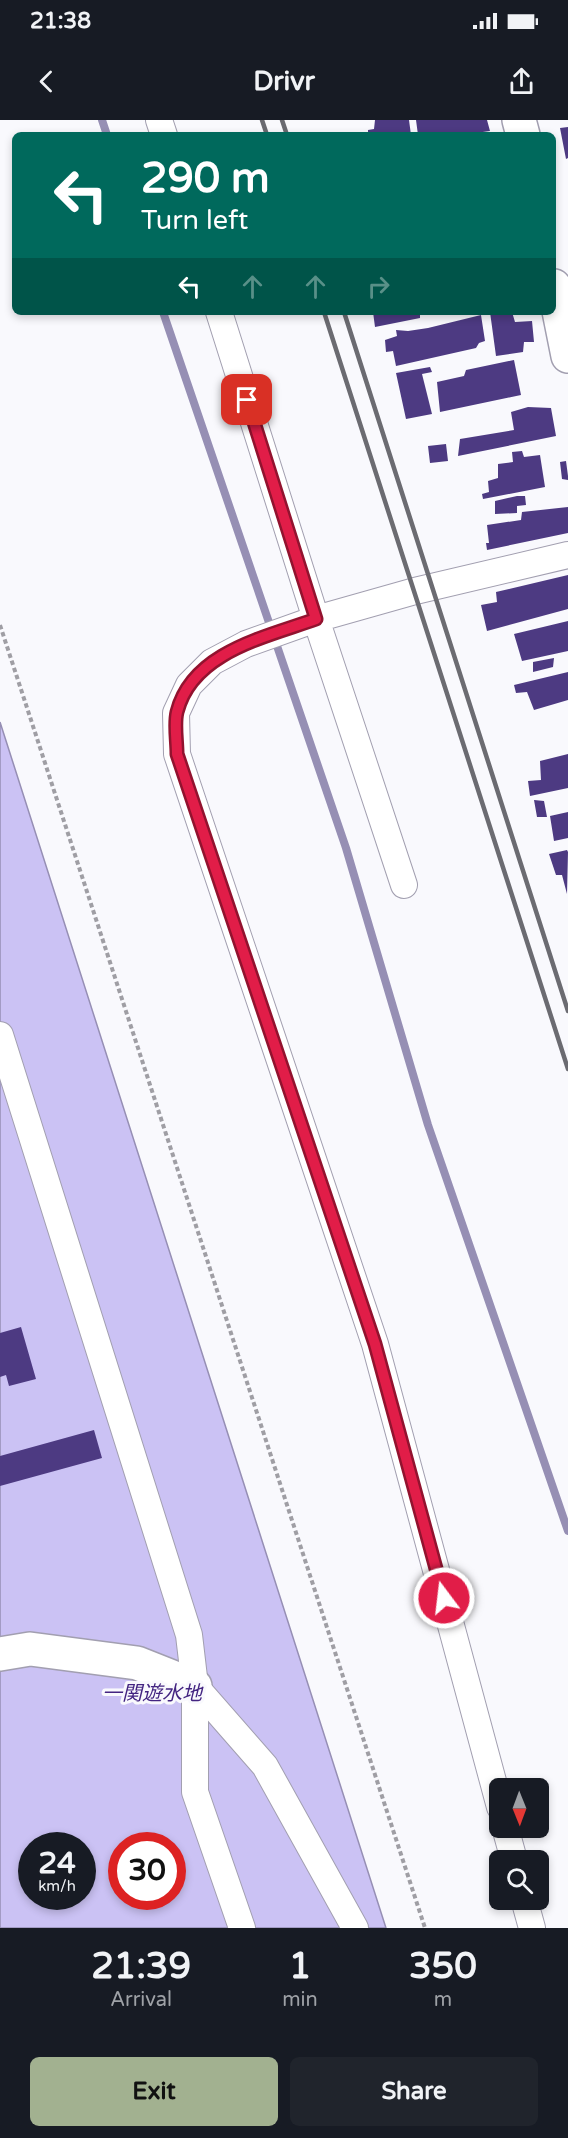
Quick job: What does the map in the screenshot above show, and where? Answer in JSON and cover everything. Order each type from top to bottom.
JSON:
[{"type":"street","points":[[556,296],[568,356]]},
{"type":"street","points":[[220,315],[316,619],[404,885]]},
{"type":"street","points":[[492,1778],[375,1344],[177,754],[176,713],[189,685],[212,662],[246,644],[316,619],[415,591],[568,555]]},
{"type":"street","points":[[0,1035],[189,1635],[195,1686],[195,1792],[242,1928]]},
{"type":"street","points":[[0,1654],[30,1648],[126,1662],[195,1686],[266,1766],[355,1928]]},
{"type":"street","points":[[527,1910],[532,1928]]},
{"type":"path","points":[[0,625],[425,1928]]},
{"type":"water","name":"一関遊水地","points":[[0,722],[386,1928],[0,1928]]},
{"type":"building","points":[[375,120],[409,120],[411,132],[368,132],[374,129]]},
{"type":"building","points":[[416,120],[487,120],[490,131],[483,132],[418,132]]},
{"type":"building","points":[[568,127],[568,158],[566,159],[560,128]]},
{"type":"building","points":[[373,315],[420,315],[420,318],[375,327]]},
{"type":"building","points":[[481,315],[485,341],[479,343],[476,348],[396,366],[393,351],[386,352],[385,340],[397,336],[396,330],[428,328]]},
{"type":"building","points":[[490,315],[513,315],[515,322],[532,321],[534,342],[524,342],[523,352],[496,356]]},
{"type":"building","points":[[514,360],[521,395],[440,412],[437,382],[464,376],[466,370]]},
{"type":"building","points":[[430,367],[432,372],[422,374],[432,414],[406,419],[396,373]]},
{"type":"building","points":[[528,407],[551,408],[556,436],[458,456],[460,439],[514,430],[511,412]]},
{"type":"building","points":[[446,444],[448,461],[430,463],[428,446]]},
{"type":"building","points":[[522,451],[524,457],[540,455],[545,487],[483,499],[482,494],[489,492],[488,481],[498,478],[498,464],[513,462],[512,452]]},
{"type":"building","points":[[566,461],[568,480],[562,479],[560,462]]},
{"type":"building","points":[[525,496],[526,505],[517,506],[517,513],[495,514],[495,501]]},
{"type":"building","points":[[568,507],[568,533],[487,550],[486,543],[489,543],[487,525],[521,520],[522,512]]},
{"type":"building","points":[[568,575],[568,609],[487,631],[481,605],[497,602],[496,592]]},
{"type":"building","points":[[568,621],[568,651],[522,661],[514,634]]},
{"type":"building","points":[[554,658],[553,667],[533,672],[533,662]]},
{"type":"building","points":[[568,672],[568,700],[534,710],[527,692],[516,693],[514,685]]},
{"type":"building","points":[[568,754],[568,788],[530,796],[528,781],[541,780],[540,761]]},
{"type":"building","points":[[534,800],[544,801],[547,817],[537,817]]},
{"type":"building","points":[[568,812],[568,838],[554,841],[550,816]]},
{"type":"building","points":[[567,850],[567,894],[562,875],[556,875],[549,854]]},
{"type":"building","points":[[21,1327],[36,1379],[9,1386],[6,1375],[0,1377],[0,1333]]},
{"type":"building","points":[[94,1430],[102,1458],[0,1486],[0,1456]]},
{"type":"waterway","points":[[102,120],[106,132]]},
{"type":"waterway","points":[[164,315],[346,848],[428,1125],[568,1531]]},
{"type":"railway","points":[[262,120],[266,132]]},
{"type":"railway","points":[[282,120],[286,132]]},
{"type":"railway","points":[[325,315],[568,1069]]},
{"type":"railway","points":[[345,315],[568,1011]]},
{"type":"route","points":[[247,400],[316,619],[246,644],[212,662],[189,685],[176,713],[177,754],[375,1344],[444,1598]]}]
